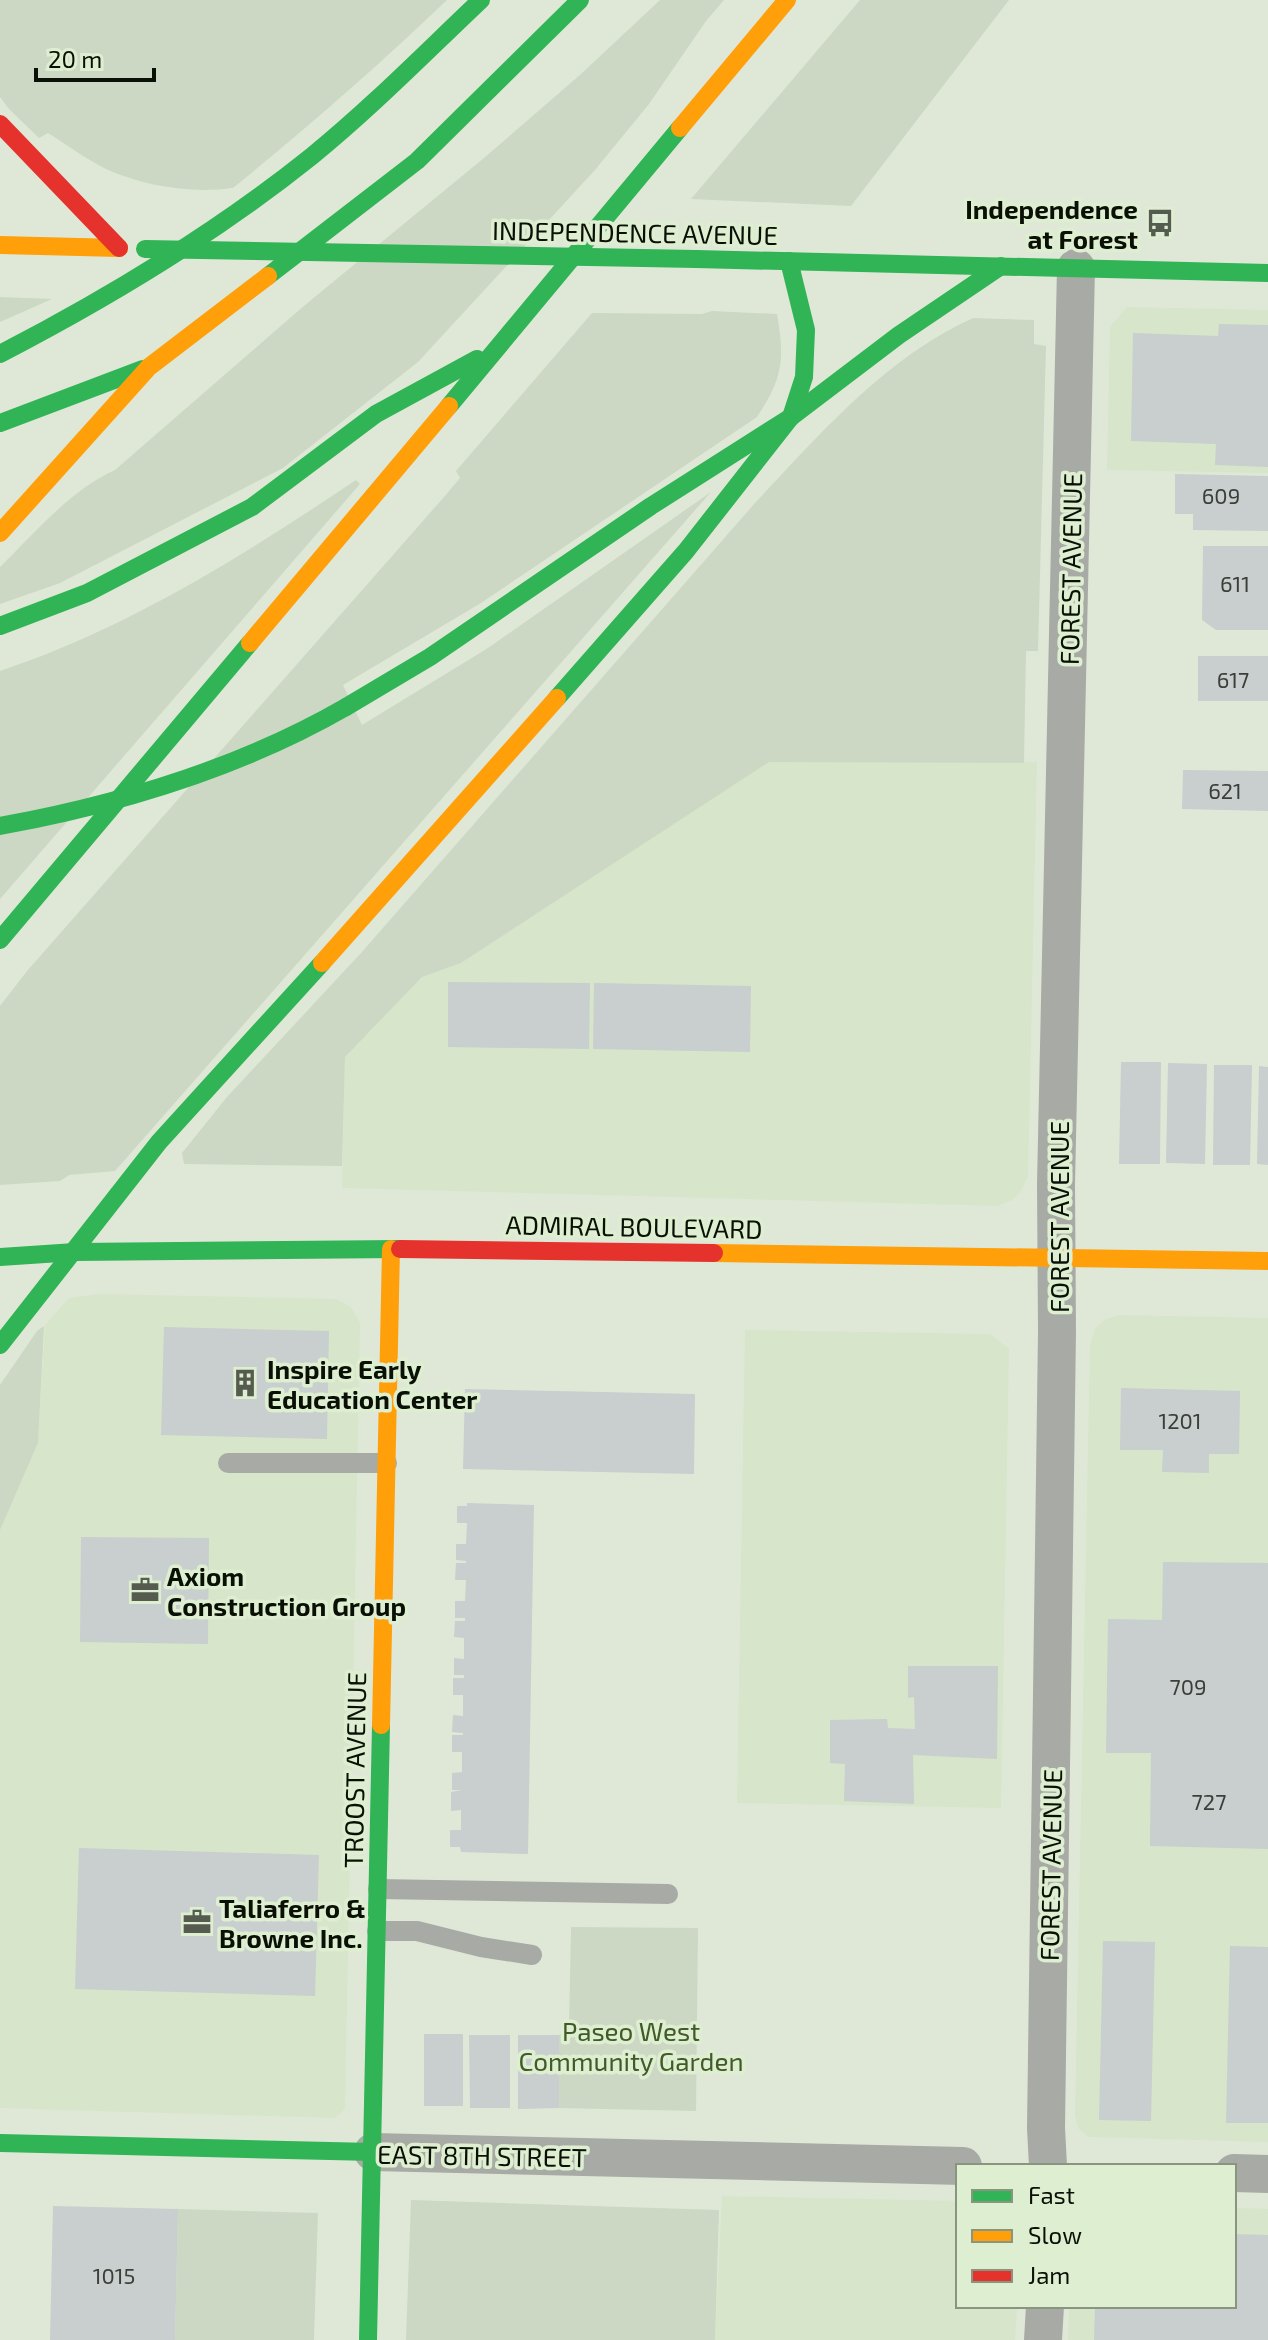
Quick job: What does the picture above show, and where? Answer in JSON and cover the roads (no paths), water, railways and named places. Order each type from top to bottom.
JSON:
[{"type":"main road","points":[[0,354],[66,321],[134,281],[238,213],[352,122],[481,0]]},
{"type":"main road","points":[[0,533],[149,367],[417,161],[580,0]]},
{"type":"main road","points":[[0,940],[787,0]]},
{"type":"main road","points":[[0,124],[119,248]]},
{"type":"main road","name":"INDEPENDENCE AVENUE","points":[[0,245],[1268,273]]},
{"type":"main road","points":[[0,1345],[135,1178],[159,1142],[466,803],[675,563],[791,417],[804,377],[806,330],[789,261]]},
{"type":"main road","points":[[0,826],[103,802],[205,772],[284,741],[346,707],[430,657],[651,506],[791,417],[899,335],[1001,266]]},
{"type":"main road","points":[[0,626],[87,593],[252,507],[376,414],[500,346]]},
{"type":"main road","points":[[0,423],[149,367]]},
{"type":"main road","name":"ADMIRAL BOULEVARD","points":[[0,1257],[75,1252],[391,1249],[1268,1261]]},
{"type":"main road","name":"TROOST AVENUE","points":[[368,2340],[391,1249]]},
{"type":"main road","name":"EAST 8TH STREET","points":[[0,2143],[373,2152]]},
{"type":"street","name":"FOREST AVENUE","points":[[1048,2164],[1056,1258],[1076,268]]},
{"type":"street","name":"EAST 8TH STREET","points":[[373,2152],[956,2166]]},
{"type":"street","points":[[1236,2173],[1268,2174]]},
{"type":"street","points":[[1043,2340],[1045,2308]]},
{"type":"lane","points":[[228,1463],[387,1463]]},
{"type":"lane","points":[[378,1889],[668,1894]]},
{"type":"lane","points":[[377,1931],[417,1931],[481,1947],[532,1955]]},
{"type":"place","name":"Independence at Forest","points":[[1160,223]]},
{"type":"place","name":"Inspire Early Education Center","points":[[245,1383]]},
{"type":"place","name":"Axiom Construction Group","points":[[145,1590]]},
{"type":"place","name":"Taliaferro & Browne Inc.","points":[[197,1922]]},
{"type":"park label","name":"Paseo West Community Garden","points":[[631,2045]]}]
